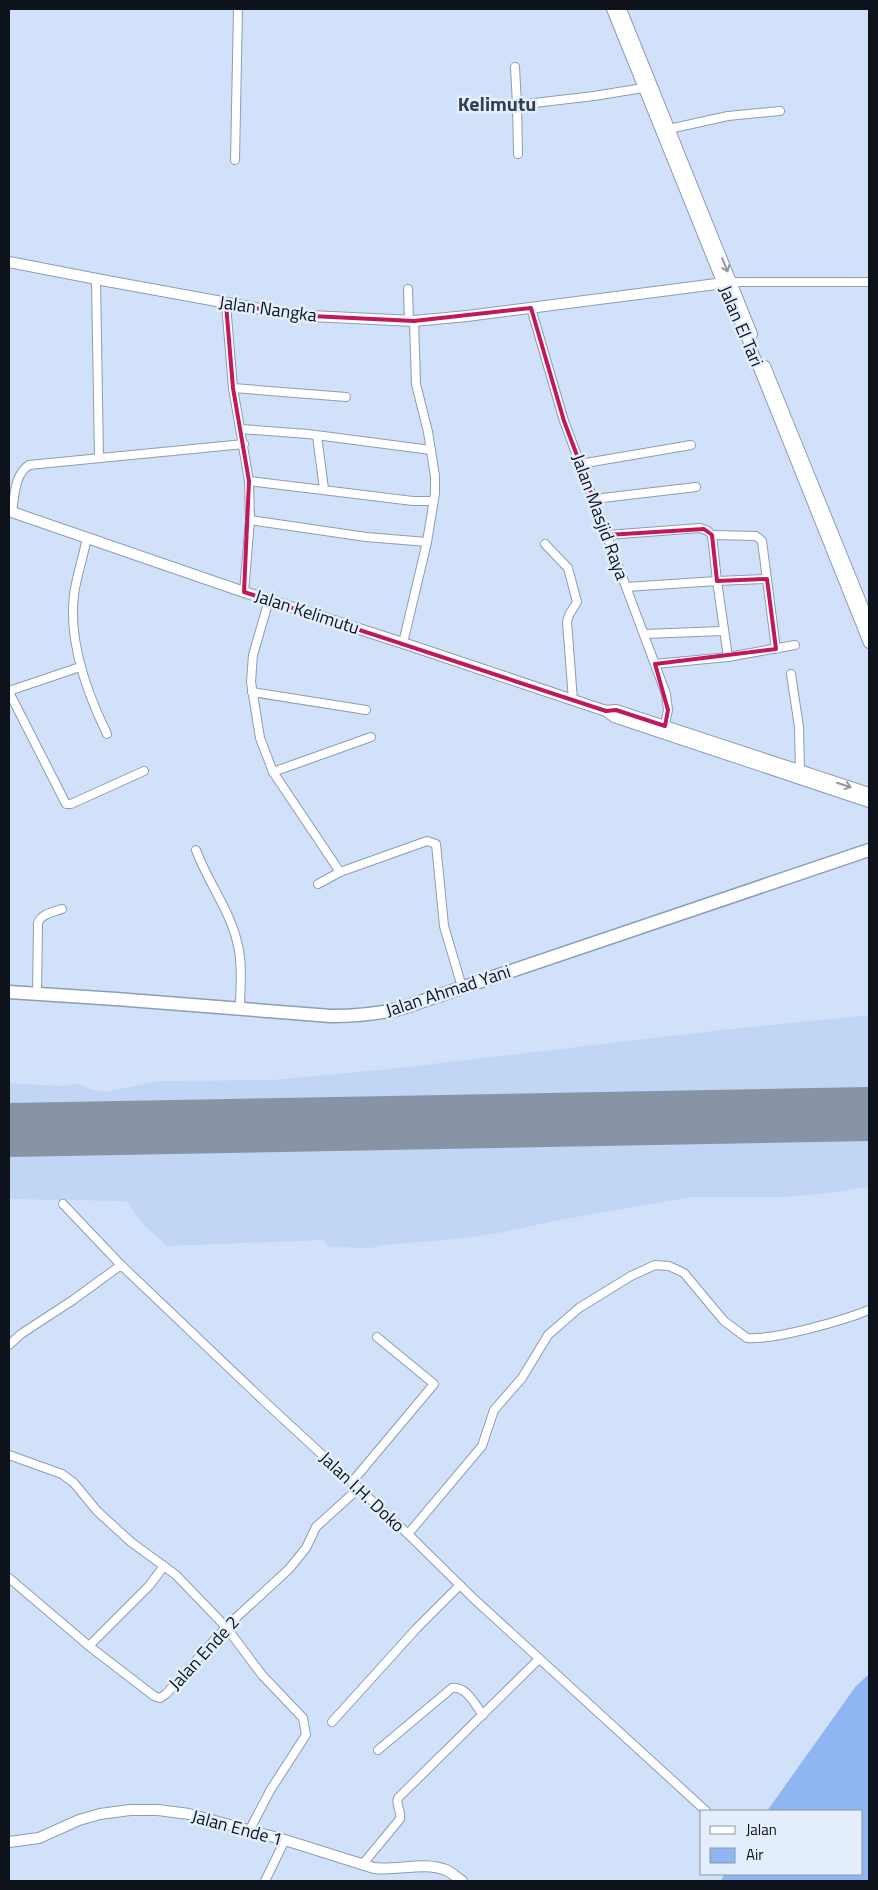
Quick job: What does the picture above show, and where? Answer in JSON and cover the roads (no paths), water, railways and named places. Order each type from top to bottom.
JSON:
[{"type":"highway","name":"Jalan Ahmad Yani","points":[[9,992],[331,1016],[365,1015],[399,1009],[869,850]]},
{"type":"street","points":[[235,160],[238,9]]},
{"type":"street","name":"Jalan El Tari","points":[[612,9],[643,88],[728,283]]},
{"type":"street","name":"Jalan El Tari","points":[[621,9],[669,128],[747,338],[833,544],[869,622]]},
{"type":"street","points":[[515,67],[518,154]]},
{"type":"street","points":[[517,105],[643,88]]},
{"type":"street","points":[[669,128],[728,116],[780,111]]},
{"type":"street","name":"Jalan Nangka","points":[[9,262],[226,304],[311,316],[412,321],[728,283]]},
{"type":"street","points":[[96,278],[99,458]]},
{"type":"street","points":[[728,283],[869,282]]},
{"type":"street","points":[[403,643],[427,542],[435,493],[428,432],[416,384],[408,289]]},
{"type":"street","points":[[226,304],[233,388],[249,481],[250,520],[244,592]]},
{"type":"street","name":"Jalan Masjid Raya","points":[[531,308],[564,421],[666,694],[668,710],[664,730]]},
{"type":"street","points":[[233,388],[346,397]]},
{"type":"street","points":[[241,429],[431,450]]},
{"type":"street","points":[[317,436],[324,489]]},
{"type":"street","points":[[10,511],[18,478],[24,469],[30,465],[244,444]]},
{"type":"street","points":[[580,464],[691,445]]},
{"type":"street","points":[[249,481],[433,502]]},
{"type":"street","points":[[594,499],[696,487]]},
{"type":"street","name":"Jalan Kelimutu","points":[[10,511],[244,592],[606,711],[616,710],[664,730]]},
{"type":"street","points":[[250,520],[357,536],[427,542]]},
{"type":"street","points":[[607,535],[700,528],[712,535],[723,631],[728,657]]},
{"type":"street","points":[[712,535],[756,536],[761,538],[776,649]]},
{"type":"street","points":[[87,538],[74,595],[74,624],[80,667],[95,709],[107,734]]},
{"type":"street","points":[[545,544],[568,568],[577,602],[567,622],[573,700]]},
{"type":"street","name":"Jalan El Tari","points":[[833,544],[869,643]]},
{"type":"street","points":[[626,588],[717,581],[766,580]]},
{"type":"street","points":[[269,600],[253,656],[251,682],[260,738],[273,772],[340,872]]},
{"type":"street","points":[[644,634],[723,631]]},
{"type":"street","points":[[655,664],[728,657],[795,645]]},
{"type":"street","points":[[80,667],[9,691],[66,804],[71,804],[144,771]]},
{"type":"street","points":[[790,674],[799,727],[800,771]]},
{"type":"street","points":[[252,692],[366,710]]},
{"type":"street","points":[[664,730],[869,793]]},
{"type":"street","points":[[664,730],[869,802]]},
{"type":"street","points":[[273,772],[371,737]]},
{"type":"street","points":[[318,884],[340,872],[427,841],[436,844],[444,926],[462,987]]},
{"type":"street","points":[[196,850],[201,865],[226,911],[239,946],[240,1008]]},
{"type":"street","points":[[37,994],[39,919],[62,909]]},
{"type":"street","name":"Jalan I.H. Doko","points":[[63,1204],[121,1265],[539,1659],[705,1810]]},
{"type":"street","points":[[9,1345],[21,1334],[73,1300],[121,1265]]},
{"type":"street","points":[[408,1534],[482,1446],[494,1410],[522,1378],[548,1335],[580,1308],[631,1276],[655,1265],[669,1266],[684,1273],[724,1321],[747,1338],[756,1339],[788,1333],[869,1310]]},
{"type":"street","points":[[352,1482],[434,1384],[377,1337]]},
{"type":"street","points":[[9,1455],[62,1474],[74,1483],[97,1512],[199,1597],[226,1627],[262,1675],[303,1718],[306,1734],[289,1759],[249,1831]]},
{"type":"street","name":"Jalan Ende 2","points":[[9,1578],[89,1646],[154,1696],[160,1698],[166,1694],[226,1627],[289,1570],[306,1548],[316,1527],[358,1488]]},
{"type":"street","points":[[89,1646],[149,1586],[164,1566]]},
{"type":"street","points":[[332,1722],[416,1629],[460,1585]]},
{"type":"street","points":[[362,1865],[400,1819],[398,1798],[539,1659]]},
{"type":"street","points":[[378,1750],[452,1688],[464,1691],[483,1715]]},
{"type":"street","name":"Jalan Ende 1","points":[[9,1842],[39,1838],[78,1820],[100,1814],[130,1810],[158,1810],[189,1814],[285,1840],[362,1865],[388,1870],[432,1866],[446,1870],[462,1881]]},
{"type":"street","points":[[265,1881],[285,1840]]},
{"type":"water","points":[[869,1674],[869,1881],[721,1881],[724,1875],[863,1875],[863,1810],[768,1810],[856,1686]]},
{"type":"district","name":"Kelimutu","points":[[497,104]]}]
